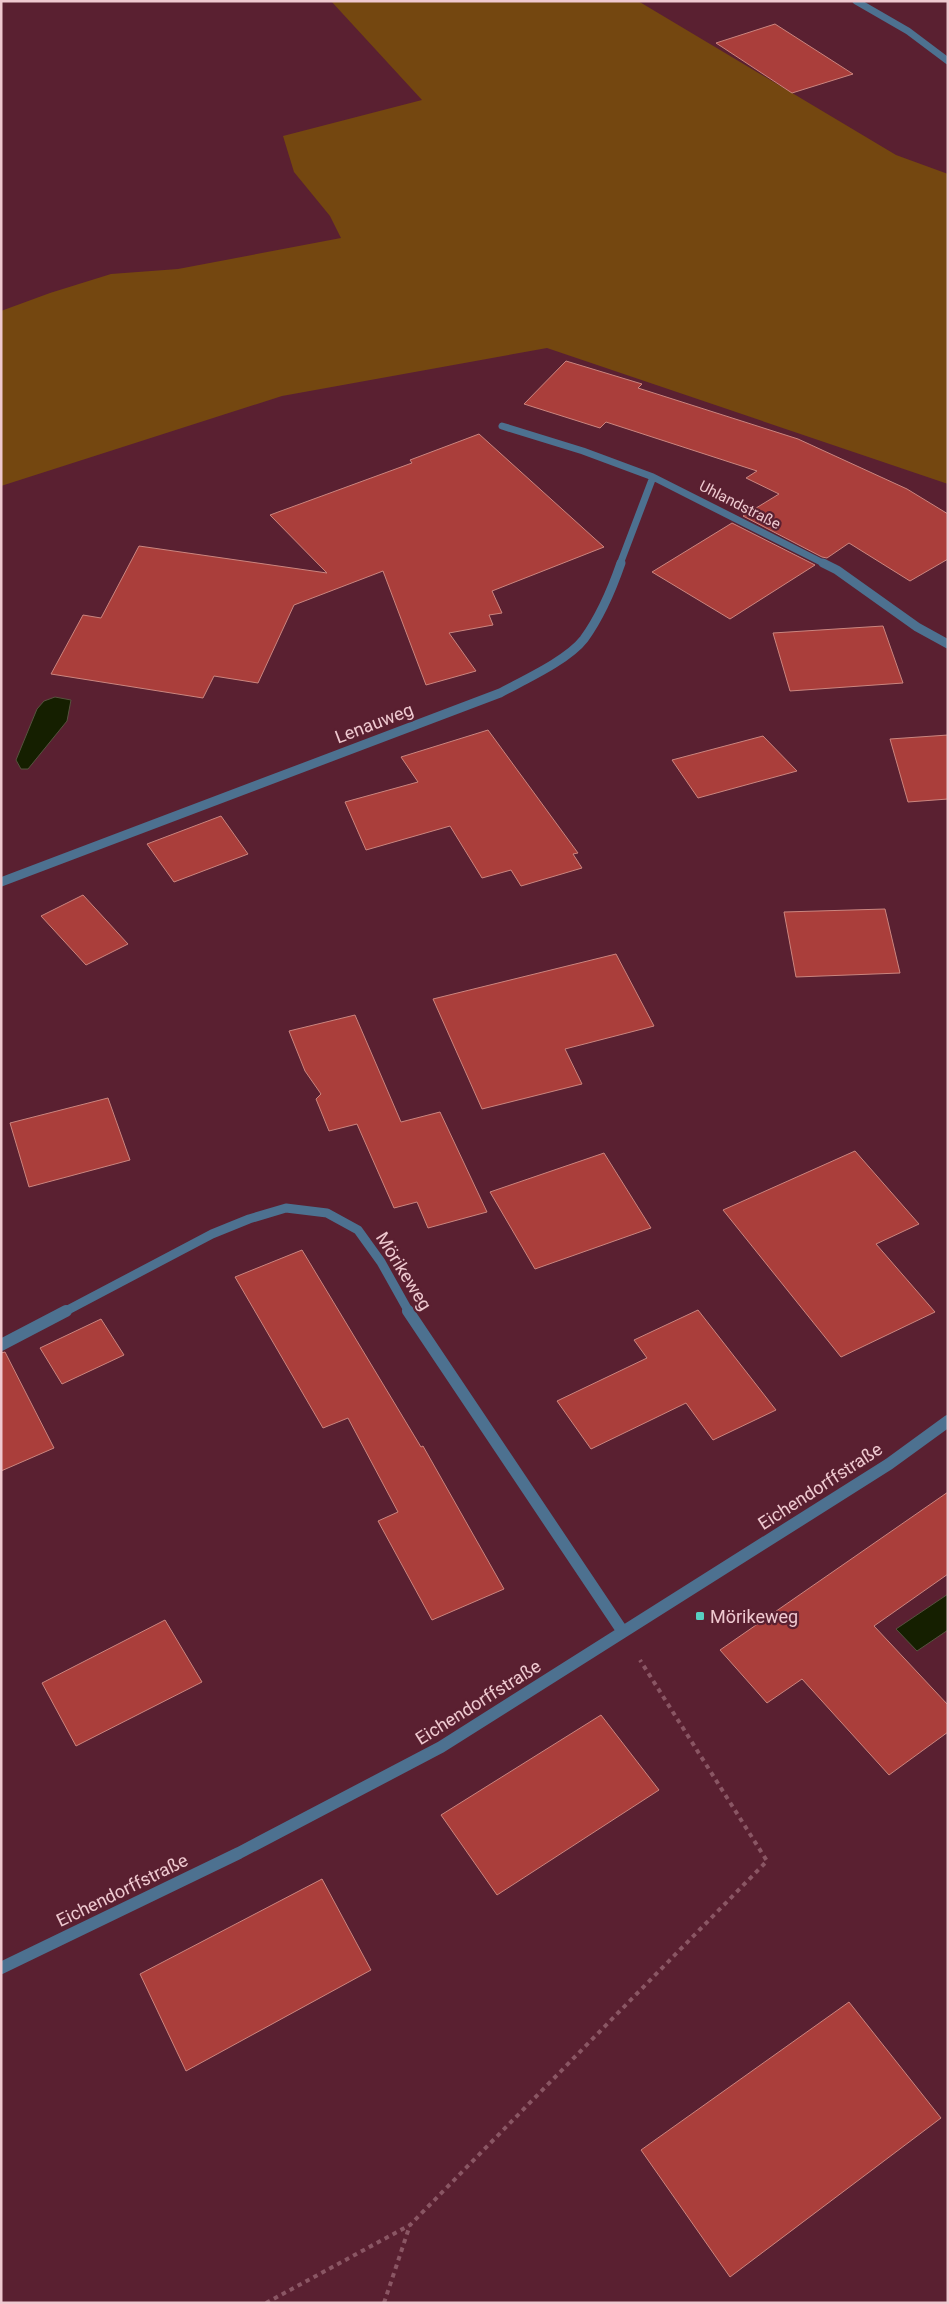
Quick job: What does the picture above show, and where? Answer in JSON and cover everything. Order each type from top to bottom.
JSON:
[{"type":"street","points":[[856,1],[908,31],[948,60]]},
{"type":"street","name":"Uhlandstraße","points":[[502,426],[583,451],[653,476],[838,570],[918,627],[948,644]]},
{"type":"street","name":"Lenauweg","points":[[1,882],[500,693],[553,664],[584,640],[613,586],[653,476]]},
{"type":"street","name":"Mörikeweg","points":[[1,1345],[196,1242],[249,1219],[286,1208],[327,1212],[358,1230],[381,1262],[408,1311],[623,1632]]},
{"type":"street","name":"Eichendorffstraße","points":[[1,1968],[239,1853],[441,1748],[889,1464],[948,1421]]},
{"type":"path","points":[[266,2303],[410,2224],[767,1862],[623,1632]]},
{"type":"path","points":[[384,2303],[410,2224]]},
{"type":"shaded area","points":[[331,1],[638,1],[896,155],[948,174],[948,484],[547,348],[282,396],[1,486],[1,311],[111,274],[178,269],[341,238],[330,216],[294,172],[283,136],[422,100]]},
{"type":"shaded area","points":[[55,697],[71,700],[67,721],[28,769],[21,769],[16,760],[37,709],[44,701]]},
{"type":"shaded area","points":[[948,1594],[948,1630],[917,1651],[896,1629]]},
{"type":"building","points":[[775,24],[853,74],[792,93],[716,43]]},
{"type":"building","points":[[566,361],[642,384],[638,388],[798,439],[907,489],[948,514],[948,559],[910,581],[849,543],[827,558],[822,557],[743,516],[779,494],[746,478],[757,471],[606,422],[600,428],[524,404]]},
{"type":"building","points":[[479,434],[604,547],[492,591],[502,613],[489,615],[493,625],[449,633],[476,671],[426,685],[383,571],[294,605],[258,683],[214,676],[203,698],[51,674],[83,615],[101,618],[139,546],[327,573],[270,515],[412,463],[410,460]]},
{"type":"building","points":[[732,523],[815,565],[730,619],[652,572]]},
{"type":"building","points":[[883,626],[903,683],[790,691],[773,633]]},
{"type":"building","points":[[488,730],[578,853],[573,854],[582,868],[521,886],[511,870],[482,878],[450,826],[366,850],[345,802],[418,782],[401,757]]},
{"type":"building","points":[[948,735],[948,799],[908,802],[890,739]]},
{"type":"building","points":[[763,736],[797,771],[698,798],[672,760]]},
{"type":"building","points":[[221,816],[248,854],[174,882],[147,844]]},
{"type":"building","points":[[83,895],[128,944],[86,965],[41,916]]},
{"type":"building","points":[[885,909],[900,973],[796,977],[784,912]]},
{"type":"building","points":[[616,954],[654,1026],[565,1049],[582,1084],[482,1109],[433,999]]},
{"type":"building","points":[[355,1015],[401,1122],[440,1112],[487,1212],[428,1228],[417,1202],[394,1208],[357,1124],[329,1131],[316,1099],[321,1094],[305,1071],[289,1031]]},
{"type":"building","points":[[108,1098],[130,1160],[29,1187],[10,1123]]},
{"type":"building","points":[[855,1151],[919,1224],[876,1244],[935,1312],[841,1357],[723,1210]]},
{"type":"building","points":[[604,1153],[651,1228],[535,1269],[490,1192]]},
{"type":"building","points":[[302,1250],[421,1447],[423,1446],[504,1589],[432,1620],[378,1521],[398,1512],[348,1418],[323,1428],[235,1277]]},
{"type":"building","points":[[698,1310],[776,1410],[713,1440],[686,1403],[591,1449],[557,1401],[647,1358],[634,1340]]},
{"type":"building","points":[[101,1319],[124,1355],[62,1384],[40,1348]]},
{"type":"building","points":[[5,1352],[54,1448],[1,1471],[1,1353]]},
{"type":"building","points":[[948,1492],[948,1574],[874,1626],[948,1705],[948,1732],[889,1775],[802,1679],[767,1703],[720,1650]]},
{"type":"building","points":[[165,1620],[202,1682],[76,1746],[42,1683]]},
{"type":"building","points":[[601,1715],[659,1790],[497,1895],[441,1815]]},
{"type":"building","points":[[322,1879],[371,1970],[186,2071],[140,1974]]},
{"type":"building","points":[[849,2002],[941,2118],[730,2277],[641,2150]]},
{"type":"place","name":"Mörikeweg","points":[[700,1616]]}]
